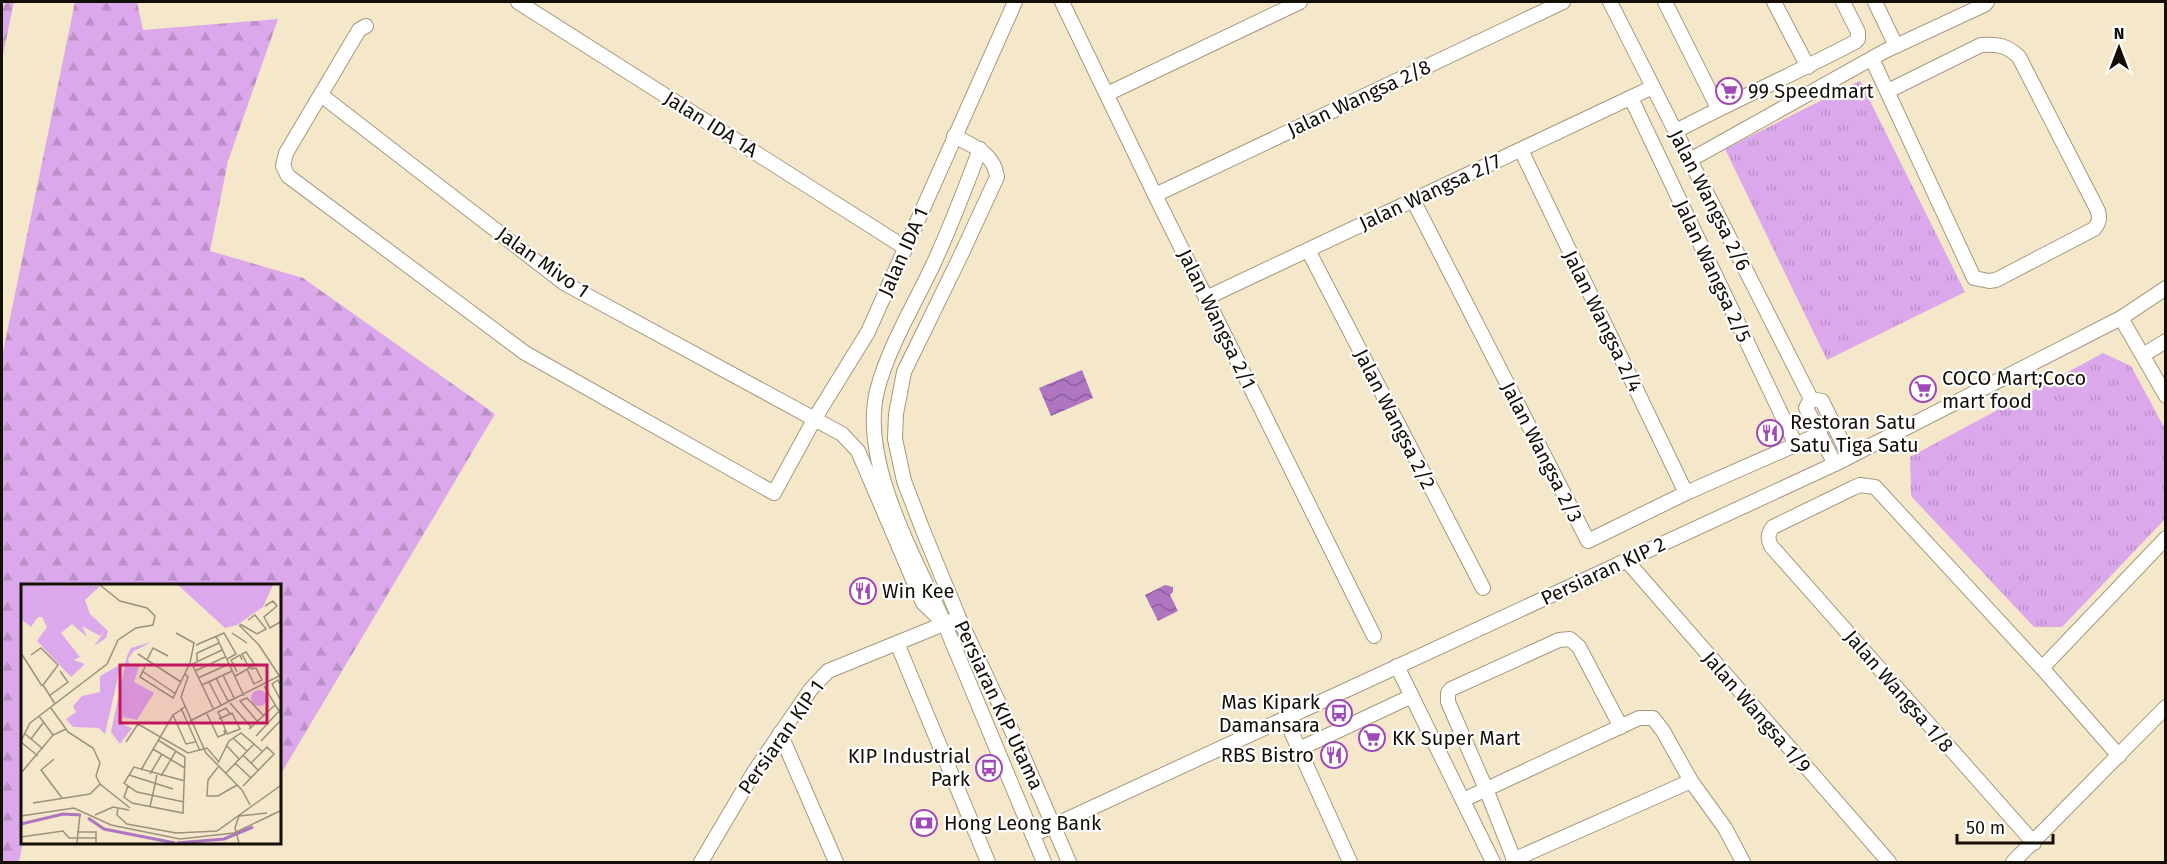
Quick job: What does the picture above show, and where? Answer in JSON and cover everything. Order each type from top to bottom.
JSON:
[{"type":"street","name":"Jalan IDA 1A","points":[[518,2],[904,247]]},
{"type":"street","name":"Jalan IDA 1","points":[[321,95],[284,159],[284,171],[288,176],[525,353],[774,493],[815,418],[868,332],[1015,2]]},
{"type":"street","name":"Jalan Wangsa 2/1","points":[[1062,2],[1374,636]]},
{"type":"street","points":[[1107,94],[1300,2]]},
{"type":"street","name":"Jalan Wangsa 2/8","points":[[1155,195],[1563,2]]},
{"type":"street","name":"Jalan Wangsa 2/6","points":[[1610,2],[1811,399]]},
{"type":"street","points":[[1665,2],[1718,108]]},
{"type":"street","points":[[1774,2],[1808,67]]},
{"type":"street","points":[[1676,131],[1718,108],[1808,67],[1858,39],[1858,32],[1843,2]]},
{"type":"street","points":[[1875,2],[1896,46]]},
{"type":"street","points":[[1690,160],[1896,46],[1987,2]]},
{"type":"street","points":[[321,95],[359,30],[366,26]]},
{"type":"street","points":[[1872,59],[1974,278],[1996,280],[2094,229],[2098,224],[2100,218],[2098,211],[2019,57],[2010,48],[1998,44],[1981,45],[1888,92]]},
{"type":"street","name":"Jalan Wangsa 2/7","points":[[1206,298],[1653,87]]},
{"type":"street","name":"Jalan Mivo 1","points":[[321,95],[564,283],[843,434],[858,451],[923,603],[945,624]]},
{"type":"street","name":"Jalan Wangsa 2/5","points":[[1631,98],[1796,445]]},
{"type":"street","name":"Persiaran KIP Utama","points":[[954,136],[980,149],[991,159],[996,166],[997,177],[904,372],[896,414],[896,438],[904,481],[959,618],[1017,742],[1069,862]]},
{"type":"street","name":"Persiaran KIP Utama","points":[[980,149],[942,246],[886,364],[876,393],[875,438],[877,457],[893,507],[945,624],[1044,862]]},
{"type":"street","name":"Jalan Wangsa 2/4","points":[[1521,150],[1686,493]]},
{"type":"street","name":"Jalan Wangsa 2/3","points":[[1413,200],[1588,541],[1686,493],[1820,434]]},
{"type":"street","name":"Jalan Wangsa 2/2","points":[[1308,250],[1483,588]]},
{"type":"street","name":"Persiaran KIP 2","points":[[1033,836],[1835,464],[2121,318],[2166,288]]},
{"type":"street","points":[[2121,318],[2166,396]]},
{"type":"street","points":[[2143,355],[2166,341]]},
{"type":"street","name":"Jalan Wangsa 2/6","points":[[1811,399],[1806,408],[1835,464]]},
{"type":"street","name":"Jalan Wangsa 2/6","points":[[1811,399],[1822,401],[1849,456]]},
{"type":"street","points":[[875,438],[896,438]]},
{"type":"street","name":"Jalan Wangsa 1/8","points":[[2034,843],[1771,546],[1769,532],[1773,527],[1853,488],[1869,485],[1880,491],[2042,668]]},
{"type":"street","points":[[2119,756],[2042,668],[2166,538]]},
{"type":"street","name":"Jalan Wangsa 1/9","points":[[1626,560],[1889,862]]},
{"type":"street","name":"Persiaran KIP 1","points":[[701,862],[754,772],[811,689],[828,671],[959,618]]},
{"type":"street","points":[[1621,727],[1579,647],[1570,639],[1559,640],[1451,689],[1448,693],[1448,702],[1514,861],[1691,781]]},
{"type":"street","points":[[897,643],[988,862]]},
{"type":"street","points":[[1397,666],[1463,800],[1488,861]]},
{"type":"street","points":[[1299,749],[1412,696]]},
{"type":"street","points":[[2013,862],[2166,706]]},
{"type":"street","points":[[1285,718],[1350,862]]},
{"type":"street","points":[[1463,800],[1639,718],[1653,718],[1663,730],[1691,781],[1725,828],[1743,862]]},
{"type":"street","points":[[780,733],[836,862]]},
{"type":"street","points":[[1453,779],[1477,768]]},
{"type":"green space","points":[[6,2],[14,2],[2,59],[2,8]]},
{"type":"green space","points":[[75,2],[137,2],[143,30],[278,19],[228,161],[210,251],[303,278],[495,414],[280,775],[280,584],[21,584],[23,843],[19,862],[2,862],[2,357]]},
{"type":"green space","points":[[1860,81],[1965,292],[1827,360],[1725,149]]},
{"type":"green space","points":[[2103,353],[2131,366],[2165,429],[2165,519],[2062,627],[2034,627],[1911,496],[1910,457]]},
{"type":"water","points":[[1082,370],[1093,398],[1051,416],[1039,388]]},
{"type":"water","points":[[1165,585],[1173,587],[1170,595],[1178,611],[1158,621],[1145,595]]},
{"type":"place","name":"99 Speedmart","points":[[1729,91]]},
{"type":"place","name":"COCO Mart;Coco mart food","points":[[1923,389]]},
{"type":"place","name":"Restoran Satu Satu Tiga Satu","points":[[1770,433]]},
{"type":"place","name":"Win Kee","points":[[863,591]]},
{"type":"place","name":"Mas Kipark Damansara","points":[[1339,713]]},
{"type":"place","name":"KK Super Mart","points":[[1372,738]]},
{"type":"place","name":"RBS Bistro","points":[[1334,755]]},
{"type":"place","name":"KIP Industrial Park","points":[[989,768]]},
{"type":"place","name":"Hong Leong Bank","points":[[924,823]]}]
